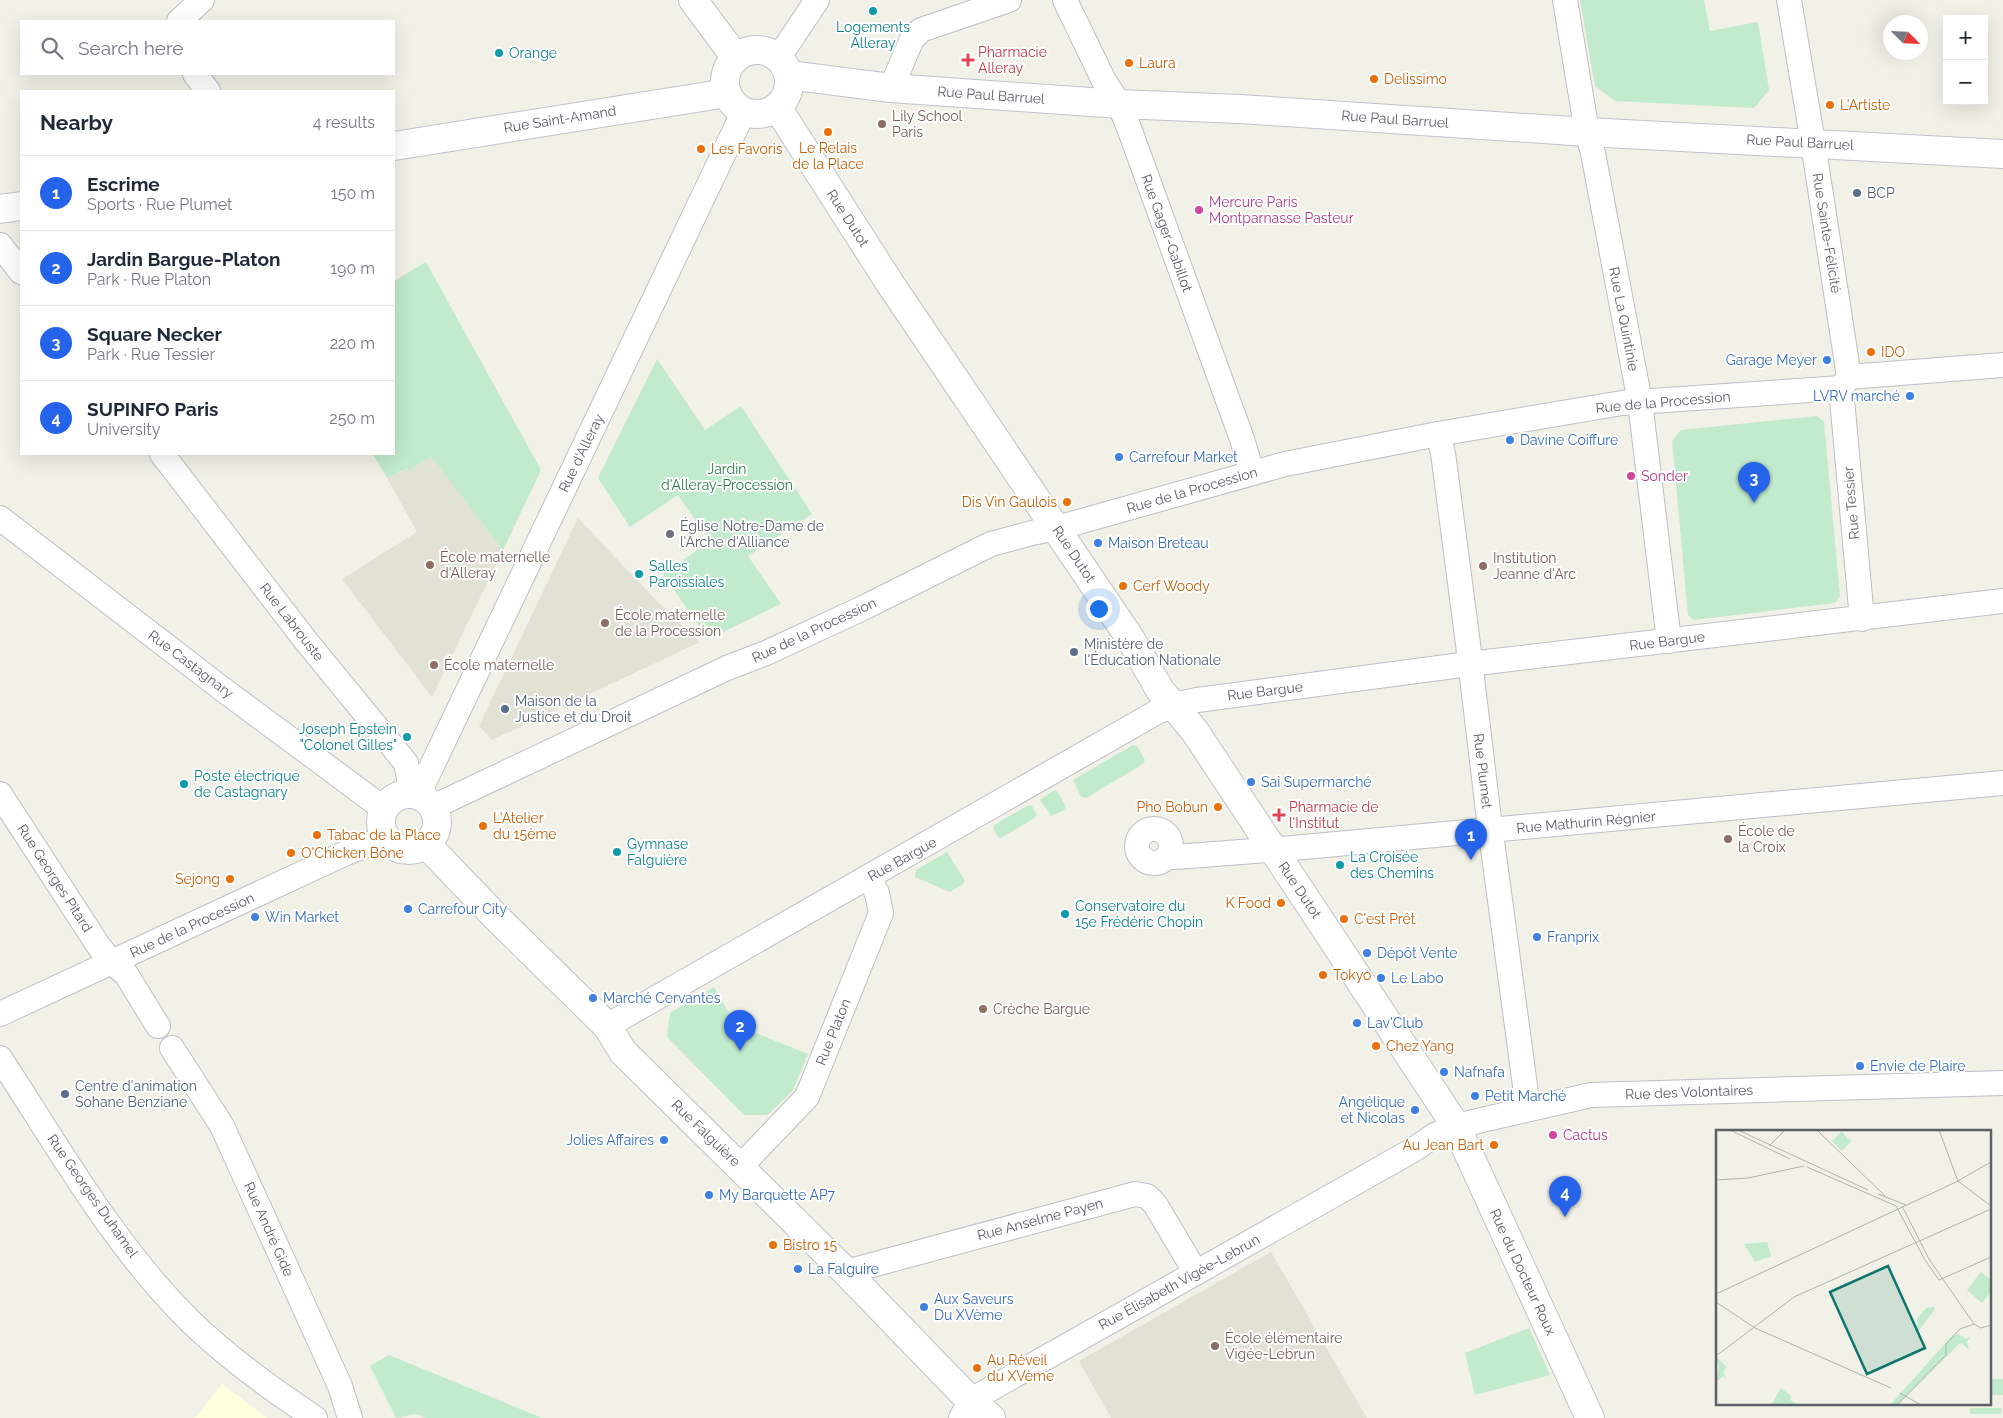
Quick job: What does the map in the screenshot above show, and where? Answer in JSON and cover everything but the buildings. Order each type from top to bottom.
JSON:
[{"type":"street","points":[[180,20],[202,0]]},
{"type":"street","points":[[693,0],[736,58]]},
{"type":"street","points":[[784,66],[768,52],[757,50],[746,52],[730,64],[726,73],[725,83],[736,102],[754,114],[764,113],[777,107],[788,90],[784,66],[817,0]]},
{"type":"street","points":[[891,88],[912,39],[921,30],[1009,0]]},
{"type":"street","name":"Rue Gager-Gabillot","points":[[1065,0],[1103,79],[1119,104],[1242,439],[1252,473]]},
{"type":"street","name":"Rue La Quintinie","points":[[1565,0],[1587,132],[1593,153],[1640,402],[1669,641]]},
{"type":"street","name":"Rue Sainte-Félicité","points":[[1789,0],[1813,143],[1845,382]]},
{"type":"street","name":"Rue Paul Barruel","points":[[784,66],[891,88],[1119,104],[1240,108],[1587,132],[2003,154]]},
{"type":"street","points":[[196,75],[207,90]]},
{"type":"street","name":"Rue Saint-Amand","points":[[395,146],[736,102]]},
{"type":"street","name":"Rue d'Alleray","points":[[421,799],[736,102]]},
{"type":"street","name":"Rue Dutot","points":[[777,107],[891,285],[1130,638],[1160,690],[1194,730],[1456,1126]]},
{"type":"street","points":[[0,209],[20,206]]},
{"type":"street","points":[[0,245],[20,271]]},
{"type":"street","name":"Rue de la Procession","points":[[421,799],[766,653],[865,607],[991,544],[1057,528],[1285,464],[1438,434],[1622,403],[2003,365]]},
{"type":"street","name":"Rue Tessier","points":[[1845,382],[1862,619]]},
{"type":"street","name":"Rue Plumet","points":[[1438,434],[1446,481],[1528,1108]]},
{"type":"street","name":"Rue Labrouste","points":[[163,455],[306,641],[406,763],[421,799]]},
{"type":"street","name":"Rue Castagnary","points":[[0,518],[221,688],[384,808]]},
{"type":"street","name":"Rue Bargue","points":[[607,1026],[1157,712],[1174,705],[1197,700],[1469,664],[2003,601]]},
{"type":"street","name":"Rue Mathurin Régnier","points":[[1169,854],[1175,856],[1273,850],[2003,783]]},
{"type":"street","name":"Rue Georges Pitard","points":[[0,794],[110,962]]},
{"type":"street","points":[[397,797],[421,799],[436,815],[436,829],[433,837],[419,848],[400,849],[385,838],[381,818],[384,808],[397,797]]},
{"type":"street","name":"Rue de la Procession","points":[[0,1014],[346,853],[385,838]]},
{"type":"street","name":"Rue Falguière","points":[[426,844],[607,1026],[623,1052],[846,1272],[966,1409],[991,1418]]},
{"type":"street","name":"Rue Platon","points":[[740,1166],[807,1097],[880,912],[877,894],[868,877]]},
{"type":"street","points":[[110,962],[126,974],[158,1026]]},
{"type":"street","name":"Rue André Gide","points":[[172,1048],[222,1126],[340,1386],[350,1418]]},
{"type":"street","name":"Rue Georges Duhamel","points":[[0,1058],[115,1233],[155,1282],[189,1320],[212,1341],[255,1377],[315,1418]]},
{"type":"street","name":"Rue des Volontaires","points":[[1388,1164],[1435,1135],[1456,1126],[1591,1095],[2003,1083]]},
{"type":"street","name":"Rue du Docteur Roux","points":[[1456,1126],[1590,1418]]},
{"type":"street","name":"Rue Élisabeth Vigée-Lebrun","points":[[966,1409],[1196,1273],[1388,1164]]},
{"type":"street","name":"Rue Anselme Payen","points":[[846,1272],[1135,1194],[1142,1194],[1155,1204],[1196,1273]]},
{"type":"shaded area","name":"École maternelle d'Alleray","points":[[431,455],[503,550],[432,697],[342,579],[417,532],[387,478],[408,468],[409,470]]},
{"type":"shaded area","name":"École maternelle de la Procession","points":[[578,518],[654,598],[700,642],[492,740],[479,726]]},
{"type":"shaded area","name":"École élémentaire Vigée-Lebrun","points":[[1271,1252],[1367,1418],[1111,1418],[1079,1361]]},
{"type":"shaded area","points":[[222,1384],[267,1418],[195,1418]]},
{"type":"green space","points":[[1580,0],[1704,0],[1710,31],[1758,22],[1769,90],[1754,108],[1615,101],[1595,86]]},
{"type":"green space","points":[[426,262],[541,470],[503,550],[431,456],[409,471],[407,468],[387,478],[374,455],[395,455],[395,280]]},
{"type":"green space","name":"Jardin d'Alleray-Procession","points":[[657,359],[705,430],[741,406],[812,514],[748,556],[781,604],[708,639],[663,574],[710,541],[678,495],[630,527],[598,478]]},
{"type":"green space","points":[[1817,416],[1824,422],[1840,596],[1835,603],[1694,620],[1688,615],[1672,441],[1681,430]]},
{"type":"green space","points":[[1133,745],[1137,746],[1145,760],[1143,764],[1086,798],[1081,797],[1073,780]]},
{"type":"green space","points":[[1054,790],[1058,792],[1066,807],[1064,810],[1051,816],[1040,800]]},
{"type":"green space","points":[[1029,805],[1032,806],[1037,815],[1036,817],[1001,838],[998,837],[993,828],[994,825]]},
{"type":"green space","points":[[947,852],[965,881],[963,884],[950,892],[915,877],[916,870]]},
{"type":"green space","points":[[714,987],[742,1036],[751,1031],[808,1054],[793,1090],[768,1115],[744,1115],[667,1037],[670,1013]]},
{"type":"green space","points":[[1529,1328],[1550,1375],[1475,1395],[1465,1353]]},
{"type":"green space","points":[[389,1355],[542,1418],[425,1418],[414,1414],[396,1418],[370,1366]]},
{"type":"green space","points":[[1990,1379],[2003,1379],[2003,1395],[1990,1395]]},
{"type":"green space","points":[[1970,1408],[2001,1408],[2001,1414],[1970,1414]]},
{"type":"place","name":"Logements Alleray","points":[[873,11]]},
{"type":"place","name":"Orange","points":[[499,53]]},
{"type":"place","name":"Pharmacie Alleray","points":[[968,60]]},
{"type":"place","name":"Laura","points":[[1129,63]]},
{"type":"place","name":"Delissimo","points":[[1374,79]]},
{"type":"place","name":"L'Artiste","points":[[1830,105]]},
{"type":"place","name":"Lily School Paris","points":[[882,124]]},
{"type":"place","name":"Le Relais de la Place","points":[[828,132]]},
{"type":"place","name":"Les Favoris","points":[[701,149]]},
{"type":"place","name":"BCP","points":[[1857,193]]},
{"type":"place","name":"Mercure Paris Montparnasse Pasteur","points":[[1199,210]]},
{"type":"place","name":"IDO","points":[[1871,352]]},
{"type":"place","name":"Garage Meyer","points":[[1827,360]]},
{"type":"place","name":"LVRV marché","points":[[1910,396]]},
{"type":"place","name":"Davine Coiffure","points":[[1510,440]]},
{"type":"place","name":"Carrefour Market","points":[[1119,457]]},
{"type":"place","name":"Sonder","points":[[1631,476]]},
{"type":"place","name":"Dis Vin Gaulois","points":[[1067,502]]},
{"type":"place","name":"Square Necker","points":[[1754,503]]},
{"type":"place","name":"Église Notre-Dame de l'Arche d'Alliance","points":[[670,534]]},
{"type":"place","name":"Maison Breteau","points":[[1098,543]]},
{"type":"place","name":"École maternelle d'Alleray","points":[[430,565]]},
{"type":"place","name":"Institution Jeanne d'Arc","points":[[1483,566]]},
{"type":"place","name":"Salles Paroissiales","points":[[639,574]]},
{"type":"place","name":"Cerf Woody","points":[[1123,586]]},
{"type":"place","name":"École maternelle de la Procession","points":[[605,623]]},
{"type":"place","name":"Ministère de l'Éducation Nationale","points":[[1074,652]]},
{"type":"place","name":"École maternelle","points":[[434,665]]},
{"type":"place","name":"Maison de la Justice et du Droit","points":[[505,709]]},
{"type":"place","name":"Joseph Epstein \"Colonel Gilles\"","points":[[407,737]]},
{"type":"place","name":"Sai Supermarché","points":[[1251,782]]},
{"type":"place","name":"Poste électrique de Castagnary","points":[[184,784]]},
{"type":"place","name":"Pho Bobun","points":[[1218,807]]},
{"type":"place","name":"Pharmacie de l'Institut","points":[[1279,815]]},
{"type":"place","name":"L'Atelier du 15ème","points":[[483,826]]},
{"type":"place","name":"Tabac de la Place","points":[[317,835]]},
{"type":"place","name":"École de la Croix","points":[[1728,839]]},
{"type":"place","name":"Gymnase Falguière","points":[[617,852]]},
{"type":"place","name":"O'Chicken Bône","points":[[291,853]]},
{"type":"place","name":"Escrime","points":[[1471,860]]},
{"type":"place","name":"La Croisée des Chemins","points":[[1340,865]]},
{"type":"place","name":"Sejong","points":[[230,879]]},
{"type":"place","name":"K Food","points":[[1281,903]]},
{"type":"place","name":"Carrefour City","points":[[408,909]]},
{"type":"place","name":"Conservatoire du 15e Frédéric Chopin","points":[[1065,914]]},
{"type":"place","name":"Win Market","points":[[255,917]]},
{"type":"place","name":"C'est Prêt","points":[[1344,919]]},
{"type":"place","name":"Franprix","points":[[1537,937]]},
{"type":"place","name":"Dépôt Vente","points":[[1367,953]]},
{"type":"place","name":"Tokyo","points":[[1323,975]]},
{"type":"place","name":"Le Labo","points":[[1381,978]]},
{"type":"place","name":"Marché Cervantes","points":[[593,998]]},
{"type":"place","name":"Crèche Bargue","points":[[983,1009]]},
{"type":"place","name":"Lav'Club","points":[[1357,1023]]},
{"type":"place","name":"Chez Yang","points":[[1376,1046]]},
{"type":"place","name":"Jardin Bargue-Platon","points":[[740,1051]]},
{"type":"place","name":"Envie de Plaire","points":[[1860,1066]]},
{"type":"place","name":"Nafnafa","points":[[1444,1072]]},
{"type":"place","name":"Centre d'animation Sohane Benziane","points":[[65,1094]]},
{"type":"place","name":"Petit Marché","points":[[1475,1096]]},
{"type":"place","name":"Angélique et Nicolas","points":[[1415,1110]]},
{"type":"place","name":"Cactus","points":[[1553,1135]]},
{"type":"place","name":"Jolies Affaires","points":[[664,1140]]},
{"type":"place","name":"Au Jean Bart","points":[[1494,1145]]},
{"type":"place","name":"My Barquette AP7","points":[[709,1195]]},
{"type":"place","name":"SUPINFO Paris","points":[[1565,1217]]},
{"type":"place","name":"Bistro 15","points":[[773,1245]]},
{"type":"place","name":"La Falguire","points":[[798,1269]]},
{"type":"place","name":"Aux Saveurs Du XVème","points":[[924,1307]]},
{"type":"place","name":"École élémentaire Vigée-Lebrun","points":[[1215,1346]]},
{"type":"place","name":"Au Réveil du XVème","points":[[977,1368]]}]
